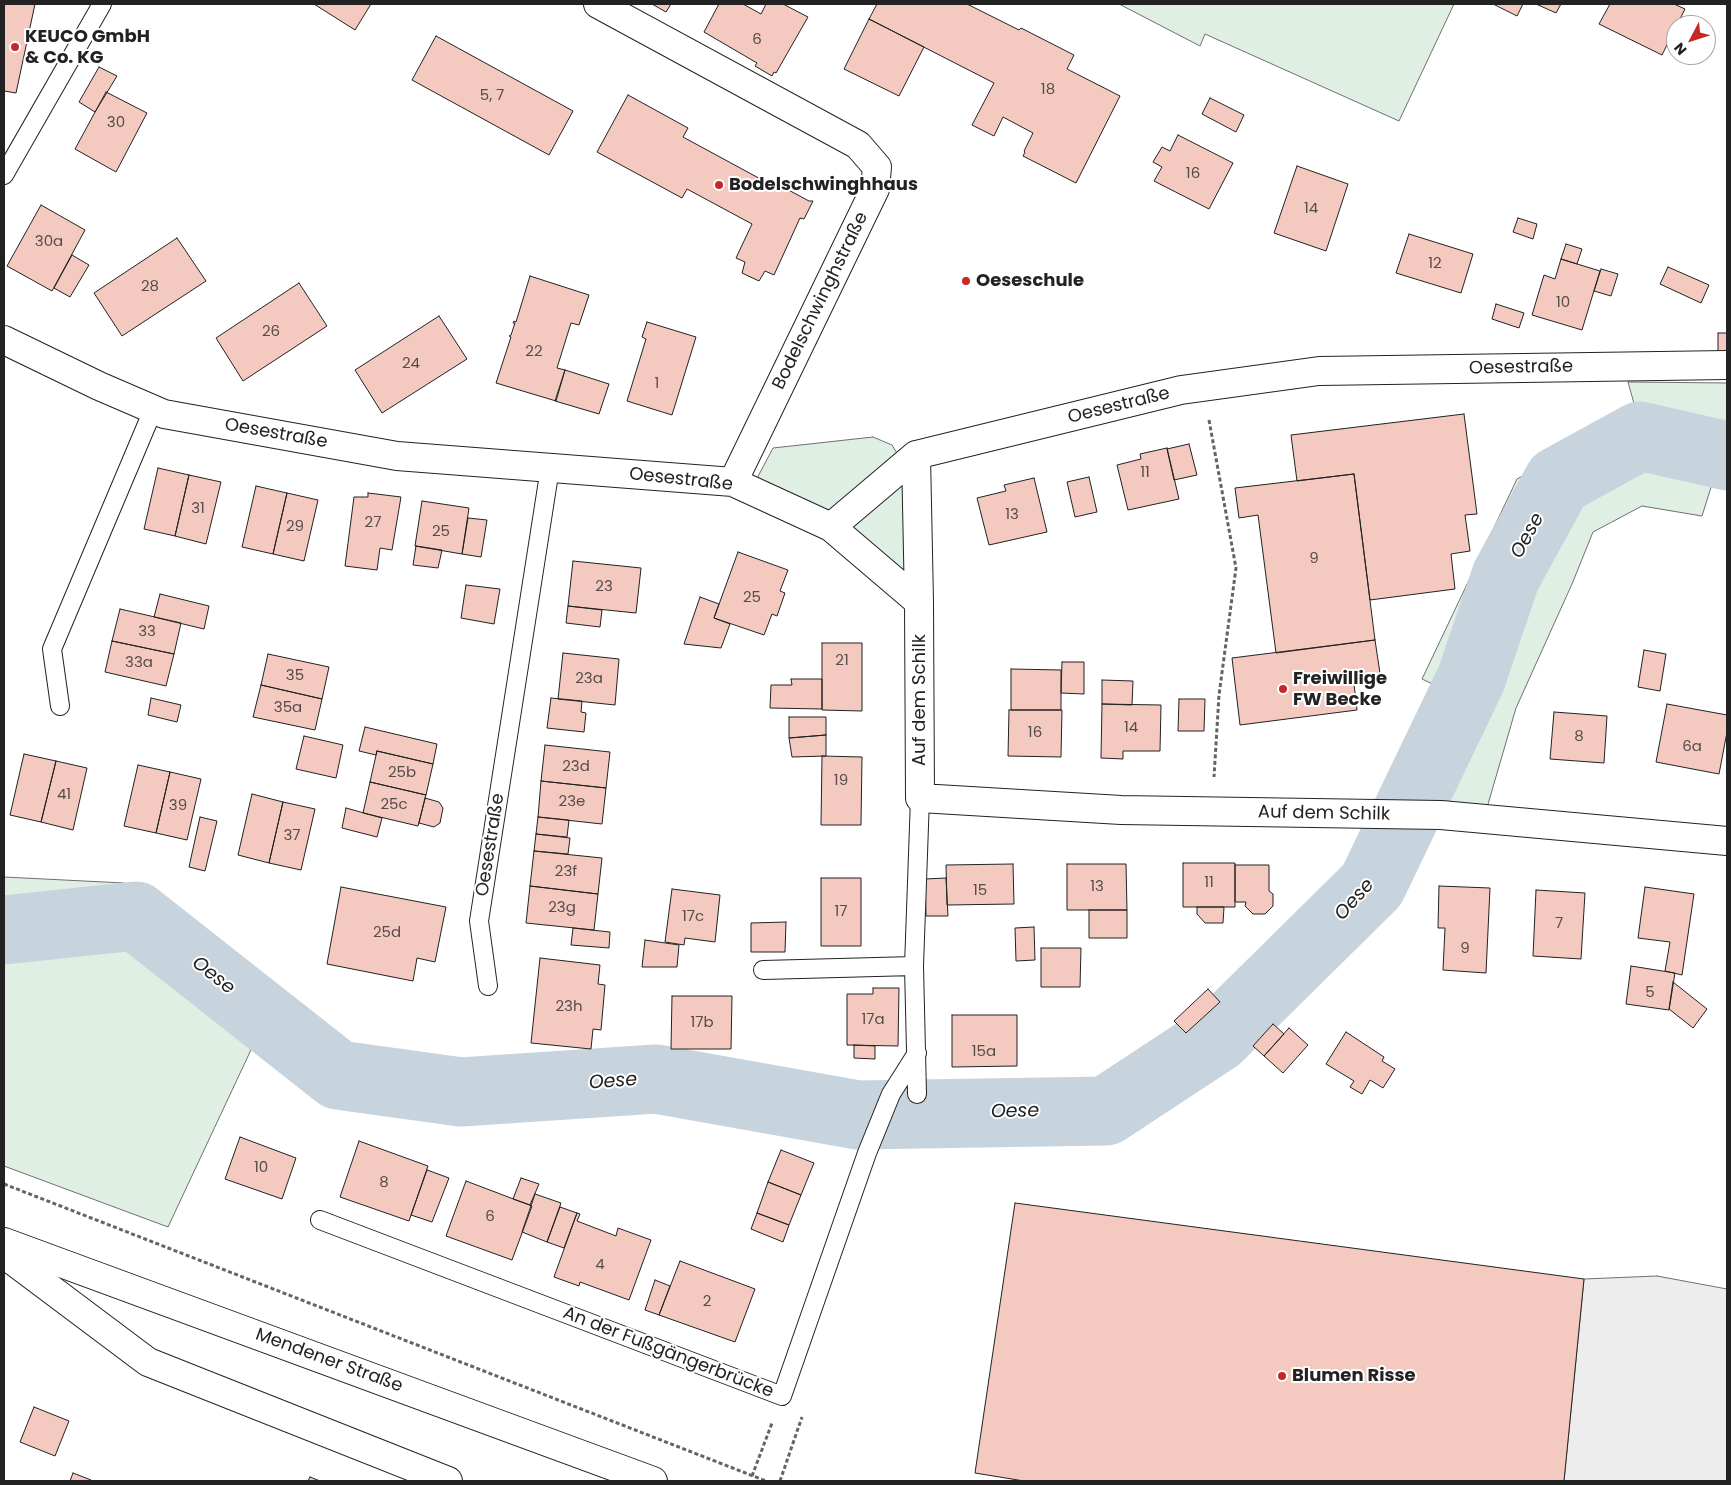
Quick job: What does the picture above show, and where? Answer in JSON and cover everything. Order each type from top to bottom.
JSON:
[{"type":"street","name":"Bodelschwinghstraße","points":[[598,4],[858,145],[877,167],[875,190],[733,482]]},
{"type":"street","name":"Oesestraße","points":[[4,340],[98,386],[164,414],[397,456],[733,482],[831,527],[916,455],[1172,392],[1320,371],[1727,365]]},
{"type":"street","name":"Auf dem Schilk","points":[[916,455],[920,798],[1122,810],[1440,815],[1727,841]]},
{"type":"street","points":[[831,527],[919,602]]},
{"type":"street","name":"Mendener Straße","points":[[4,1242],[654,1481]]},
{"type":"street","points":[[4,1254],[148,1362],[448,1481]]},
{"type":"lane","points":[[4,175],[102,4]]},
{"type":"lane","points":[[60,706],[52,649],[153,410]]},
{"type":"lane","name":"Oesestraße","points":[[488,986],[479,921],[550,468]]},
{"type":"lane","name":"Auf dem Schilk","points":[[917,1094],[914,966],[920,798]]},
{"type":"lane","points":[[763,970],[914,966]]},
{"type":"lane","name":"An der Fußgängerbrücke","points":[[320,1220],[782,1396],[868,1153],[891,1094],[917,1053]]},
{"type":"path","points":[[1203,387],[1236,568],[1219,695],[1212,812]]},
{"type":"path","points":[[4,1184],[766,1481]]},
{"type":"path","points":[[752,1476],[782,1396]]},
{"type":"green space","points":[[1119,4],[1454,4],[1399,121],[1205,34],[1200,46]]},
{"type":"green space","points":[[1628,382],[1727,383],[1727,445],[1640,425]]},
{"type":"green space","points":[[1622,430],[1649,450],[1718,465],[1702,516],[1642,506],[1593,532],[1572,584],[1516,708],[1486,811],[1420,806],[1470,702],[1422,679],[1517,479],[1558,456]]},
{"type":"green space","points":[[873,437],[892,445],[908,471],[911,583],[754,484],[773,448]]},
{"type":"green space","points":[[4,877],[124,883],[279,990],[168,1227],[4,1166]]},
{"type":"shaded area","points":[[1657,1276],[1727,1289],[1727,1481],[1564,1481],[1584,1279]]},
{"type":"building","name":"KEUCO GmbH & Co. KG","points":[[4,4],[35,4],[16,93],[4,91]]},
{"type":"building","points":[[314,4],[371,4],[355,30]]},
{"type":"building","points":[[652,4],[671,4],[666,12]]},
{"type":"building","points":[[719,4],[743,4],[761,14],[766,4],[783,4],[808,17],[776,73],[774,72],[772,76],[755,66],[757,63],[704,32]]},
{"type":"building","points":[[877,4],[967,4],[1019,30],[1021,28],[1074,55],[1067,69],[1120,96],[1076,183],[1023,156],[1033,133],[1003,117],[994,136],[972,125],[994,83],[869,19]]},
{"type":"building","points":[[1493,4],[1523,4],[1517,16]]},
{"type":"building","points":[[1536,4],[1561,4],[1556,13]]},
{"type":"building","points":[[1610,4],[1674,4],[1685,9],[1682,15],[1666,15],[1666,47],[1662,55],[1599,24]]},
{"type":"building","points":[[869,19],[924,47],[899,96],[844,69]]},
{"type":"building","points":[[436,36],[573,111],[549,155],[412,80]]},
{"type":"building","points":[[99,67],[117,76],[95,112],[79,102]]},
{"type":"building","points":[[106,92],[147,113],[116,172],[75,149]]},
{"type":"building","name":"Bodelschwinghhaus","points":[[628,95],[688,128],[683,137],[766,182],[768,179],[809,201],[813,201],[804,219],[800,218],[774,275],[765,271],[759,281],[742,273],[745,262],[736,258],[752,224],[687,189],[682,198],[597,152]]},
{"type":"building","points":[[1210,98],[1244,115],[1236,132],[1202,114]]},
{"type":"building","points":[[1178,135],[1233,163],[1209,209],[1154,181],[1162,167],[1153,162],[1162,147],[1170,151]]},
{"type":"building","points":[[1297,166],[1348,184],[1326,251],[1274,233]]},
{"type":"building","points":[[41,205],[85,230],[52,291],[7,266]]},
{"type":"building","points":[[1518,218],[1537,224],[1533,239],[1513,232]]},
{"type":"building","points":[[1409,234],[1473,254],[1461,293],[1396,273]]},
{"type":"building","points":[[177,238],[206,281],[122,336],[94,293]]},
{"type":"building","points":[[1566,244],[1582,249],[1577,264],[1561,259]]},
{"type":"building","points":[[72,255],[89,265],[70,297],[54,288]]},
{"type":"building","points":[[1561,259],[1600,271],[1582,330],[1532,315],[1544,275],[1555,279]]},
{"type":"building","points":[[1668,267],[1709,285],[1701,303],[1660,284]]},
{"type":"building","points":[[1601,269],[1618,274],[1611,296],[1594,291]]},
{"type":"building","points":[[530,276],[589,295],[579,325],[571,323],[557,368],[565,370],[556,401],[496,383],[511,337],[509,336],[515,323],[513,323],[514,321],[516,322]]},
{"type":"building","points":[[299,283],[327,326],[243,381],[216,338]]},
{"type":"building","points":[[1496,304],[1524,313],[1519,328],[1492,319]]},
{"type":"building","points":[[439,316],[467,359],[382,413],[355,370]]},
{"type":"building","points":[[647,322],[696,337],[672,415],[627,401],[646,339],[642,337]]},
{"type":"building","points":[[1718,333],[1727,333],[1727,355],[1718,356]]},
{"type":"building","points":[[565,370],[609,384],[599,414],[555,401]]},
{"type":"building","points":[[1464,414],[1477,514],[1465,515],[1470,551],[1451,554],[1455,589],[1370,600],[1354,474],[1297,481],[1291,435]]},
{"type":"building","points":[[1189,444],[1197,475],[1174,480],[1167,449]]},
{"type":"building","points":[[1167,448],[1179,499],[1128,510],[1117,465],[1141,459],[1140,454]]},
{"type":"building","points":[[158,468],[189,475],[175,536],[144,529]]},
{"type":"building","points":[[1354,474],[1375,640],[1276,653],[1258,515],[1239,518],[1235,488]]},
{"type":"building","points":[[189,475],[221,482],[206,544],[175,536]]},
{"type":"building","points":[[1089,477],[1097,512],[1075,517],[1067,482]]},
{"type":"building","points":[[1034,478],[1047,532],[989,545],[977,498],[1006,491],[1004,485]]},
{"type":"building","points":[[256,486],[287,493],[273,554],[242,547]]},
{"type":"building","points":[[287,493],[318,500],[304,561],[273,554]]},
{"type":"building","points":[[368,493],[401,497],[392,550],[380,548],[377,570],[345,566],[354,497],[368,497]]},
{"type":"building","points":[[422,501],[469,508],[462,554],[415,546]]},
{"type":"building","points":[[468,518],[487,520],[481,557],[462,554]]},
{"type":"building","points":[[416,546],[442,550],[438,568],[413,565]]},
{"type":"building","points":[[738,552],[788,570],[780,591],[785,593],[777,616],[772,614],[764,635],[714,618]]},
{"type":"building","points":[[573,561],[641,568],[636,613],[568,606]]},
{"type":"building","points":[[466,585],[500,589],[494,624],[461,618]]},
{"type":"building","points":[[160,594],[209,606],[204,629],[154,617]]},
{"type":"building","points":[[700,597],[719,604],[714,618],[730,624],[721,648],[684,644]]},
{"type":"building","points":[[568,606],[602,610],[600,627],[566,623]]},
{"type":"building","points":[[120,609],[181,623],[174,654],[112,641]]},
{"type":"building","points":[[1375,640],[1381,680],[1354,684],[1357,710],[1240,725],[1232,658]]},
{"type":"building","points":[[112,641],[174,654],[166,686],[105,672]]},
{"type":"building","points":[[822,643],[862,643],[862,711],[822,710]]},
{"type":"building","points":[[1644,650],[1666,654],[1660,691],[1638,687]]},
{"type":"building","points":[[563,653],[619,659],[615,705],[558,699]]},
{"type":"building","points":[[268,654],[329,667],[322,699],[261,685]]},
{"type":"building","points":[[1062,662],[1084,662],[1084,694],[1061,693]]},
{"type":"building","points":[[1011,669],[1061,670],[1061,710],[1011,710]]},
{"type":"building","points":[[791,679],[822,679],[822,709],[770,708],[771,685],[792,685]]},
{"type":"building","points":[[1102,680],[1133,681],[1132,705],[1102,704]]},
{"type":"building","points":[[261,685],[322,699],[315,730],[253,717]]},
{"type":"building","points":[[151,698],[181,705],[177,722],[148,715]]},
{"type":"building","points":[[551,698],[582,701],[581,712],[586,713],[584,732],[547,728]]},
{"type":"building","points":[[1179,699],[1205,699],[1204,731],[1178,731]]},
{"type":"building","points":[[1102,704],[1161,705],[1160,751],[1123,751],[1123,759],[1101,758]]},
{"type":"building","points":[[1667,704],[1727,715],[1727,732],[1719,774],[1656,762]]},
{"type":"building","points":[[1009,710],[1062,710],[1061,757],[1008,756]]},
{"type":"building","points":[[1554,712],[1607,716],[1604,763],[1550,759]]},
{"type":"building","points":[[789,717],[826,717],[826,735],[789,738]]},
{"type":"building","points":[[365,727],[437,744],[433,764],[377,751],[376,755],[359,751]]},
{"type":"building","points":[[826,735],[826,756],[792,757],[789,738]]},
{"type":"building","points":[[304,736],[343,745],[336,778],[296,769]]},
{"type":"building","points":[[545,745],[610,752],[606,788],[541,781]]},
{"type":"building","points":[[377,751],[433,764],[426,795],[370,782]]},
{"type":"building","points":[[24,754],[56,761],[41,822],[10,815]]},
{"type":"building","points":[[822,756],[862,757],[861,825],[821,825]]},
{"type":"building","points":[[56,761],[87,768],[73,830],[41,822]]},
{"type":"building","points":[[138,765],[170,772],[156,833],[124,826]]},
{"type":"building","points":[[170,772],[201,779],[187,840],[156,833]]},
{"type":"building","points":[[541,781],[606,788],[602,824],[538,817]]},
{"type":"building","points":[[370,782],[426,795],[418,826],[363,813]]},
{"type":"building","points":[[252,794],[283,802],[269,863],[238,855]]},
{"type":"building","points":[[425,798],[439,802],[443,808],[440,823],[434,827],[419,823]]},
{"type":"building","points":[[283,802],[315,809],[301,870],[269,863]]},
{"type":"building","points":[[346,808],[382,818],[377,837],[342,828]]},
{"type":"building","points":[[200,817],[217,821],[205,871],[189,867]]},
{"type":"building","points":[[538,817],[569,820],[567,837],[536,834]]},
{"type":"building","points":[[536,834],[570,838],[568,854],[534,851]]},
{"type":"building","points":[[534,851],[602,858],[598,894],[530,886]]},
{"type":"building","points":[[1183,863],[1235,863],[1235,907],[1183,907]]},
{"type":"building","points":[[1013,864],[1014,904],[947,905],[946,865]]},
{"type":"building","points":[[1067,864],[1126,864],[1127,910],[1067,910]]},
{"type":"building","points":[[1235,865],[1269,865],[1269,891],[1273,894],[1273,906],[1265,914],[1253,914],[1245,906],[1246,902],[1235,902]]},
{"type":"building","points":[[821,878],[861,878],[861,946],[821,946]]},
{"type":"building","points":[[946,878],[948,916],[926,916],[925,879]]},
{"type":"building","points":[[530,886],[598,894],[594,930],[526,923]]},
{"type":"building","points":[[1439,886],[1490,888],[1486,973],[1443,970],[1445,928],[1438,928]]},
{"type":"building","points":[[341,887],[446,907],[435,962],[417,958],[413,981],[327,964]]},
{"type":"building","points":[[1645,887],[1694,894],[1682,975],[1665,971],[1670,942],[1638,938]]},
{"type":"building","points":[[672,889],[720,895],[715,942],[685,938],[684,945],[665,942]]},
{"type":"building","points":[[1536,890],[1585,893],[1581,959],[1533,956]]},
{"type":"building","points":[[1197,907],[1224,907],[1223,923],[1205,923],[1197,914]]},
{"type":"building","points":[[1089,910],[1127,910],[1127,938],[1089,938]]},
{"type":"building","points":[[786,922],[785,952],[751,952],[751,923]]},
{"type":"building","points":[[1034,927],[1035,960],[1016,961],[1015,928]]},
{"type":"building","points":[[573,928],[610,932],[609,948],[571,945]]},
{"type":"building","points":[[645,940],[679,945],[677,967],[642,967]]},
{"type":"building","points":[[1041,948],[1081,948],[1080,987],[1041,987]]},
{"type":"building","points":[[540,958],[600,965],[598,984],[605,985],[601,1030],[593,1029],[591,1049],[531,1043]]},
{"type":"building","points":[[1631,966],[1675,973],[1669,1010],[1626,1004]]},
{"type":"building","points":[[1673,982],[1707,1009],[1693,1028],[1669,1009]]},
{"type":"building","points":[[873,988],[899,988],[898,1046],[847,1045],[847,994],[873,994]]},
{"type":"building","points":[[1208,989],[1220,1002],[1186,1033],[1174,1021]]},
{"type":"building","points":[[672,996],[732,996],[731,1049],[671,1049]]},
{"type":"building","points":[[952,1015],[1017,1015],[1017,1066],[952,1067]]},
{"type":"building","points":[[1273,1024],[1284,1034],[1264,1056],[1253,1046]]},
{"type":"building","points":[[1289,1028],[1308,1045],[1283,1073],[1264,1056]]},
{"type":"building","points":[[1346,1032],[1384,1057],[1382,1061],[1395,1069],[1383,1088],[1370,1080],[1362,1094],[1350,1087],[1354,1081],[1326,1064]]},
{"type":"building","points":[[854,1045],[875,1046],[875,1059],[854,1058]]},
{"type":"building","points":[[240,1137],[296,1158],[282,1199],[225,1179]]},
{"type":"building","points":[[359,1141],[428,1166],[409,1221],[340,1197]]},
{"type":"building","points":[[781,1150],[814,1163],[801,1195],[768,1182]]},
{"type":"building","points":[[427,1170],[449,1178],[432,1222],[411,1215]]},
{"type":"building","points":[[521,1178],[539,1184],[530,1205],[513,1199]]},
{"type":"building","points":[[466,1181],[532,1206],[512,1260],[446,1236]]},
{"type":"building","points":[[768,1182],[801,1195],[789,1225],[757,1213]]},
{"type":"building","points":[[535,1194],[561,1203],[547,1242],[522,1232]]},
{"type":"building","name":"Blumen Risse","points":[[1015,1203],[1584,1279],[1564,1481],[1024,1481],[975,1473]]},
{"type":"building","points":[[560,1207],[577,1213],[564,1248],[547,1242]]},
{"type":"building","points":[[577,1213],[580,1214],[577,1221],[616,1236],[618,1228],[651,1240],[629,1300],[580,1282],[579,1286],[554,1277]]},
{"type":"building","points":[[757,1213],[789,1225],[783,1242],[751,1229]]},
{"type":"building","points":[[680,1261],[755,1289],[735,1342],[659,1315]]},
{"type":"building","points":[[655,1280],[670,1286],[659,1315],[645,1310]]},
{"type":"building","points":[[34,1407],[69,1421],[55,1456],[20,1442]]},
{"type":"building","points":[[73,1473],[91,1480],[70,1481]]},
{"type":"building","points":[[310,1477],[320,1481],[308,1481]]},
{"type":"waterway","name":"Oese","points":[[4,930],[136,916],[338,1075],[461,1092],[656,1079],[858,1115],[1106,1111],[1217,1038],[1372,885],[1471,679],[1506,576],[1558,481],[1640,436],[1727,456]]},
{"type":"place","name":"KEUCO GmbH & Co. KG","points":[[15,47]]},
{"type":"place","name":"Bodelschwinghhaus","points":[[719,185]]},
{"type":"place","name":"Oeseschule","points":[[966,281]]},
{"type":"place","name":"Freiwillige FW Becke","points":[[1283,689]]},
{"type":"place","name":"Blumen Risse","points":[[1282,1376]]}]
